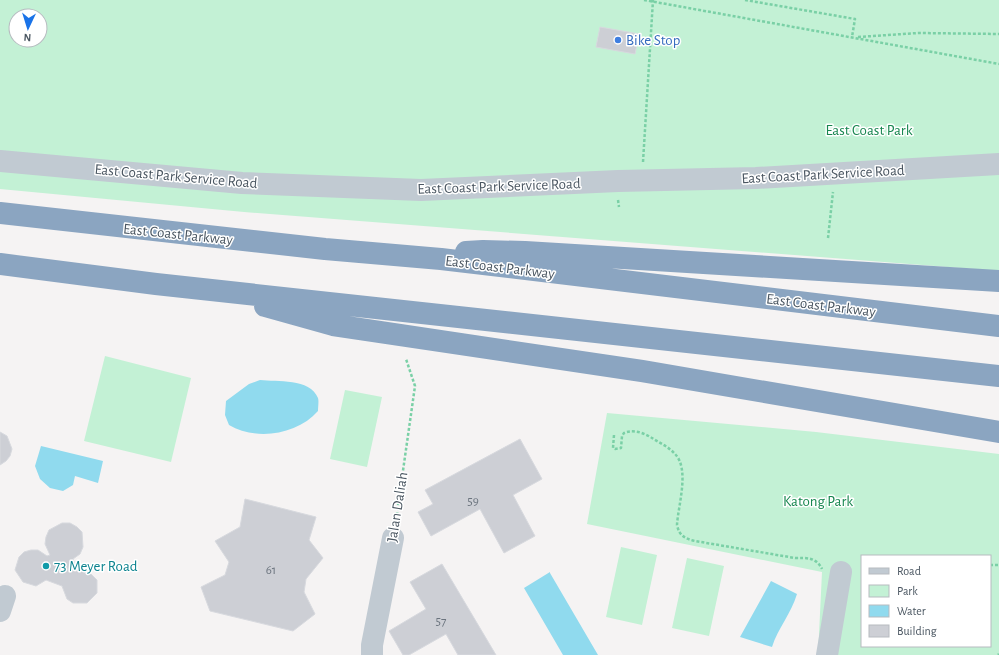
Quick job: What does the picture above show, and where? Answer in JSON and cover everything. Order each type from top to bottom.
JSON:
[{"type":"highway","name":"East Coast Parkway","points":[[0,213],[325,249],[441,259],[999,326]]},
{"type":"highway","points":[[441,259],[469,251],[518,252],[999,281]]},
{"type":"highway","points":[[0,264],[199,288],[999,376]]},
{"type":"highway","points":[[199,288],[333,325],[642,371],[999,432]]},
{"type":"street","name":"East Coast Park Service Road","points":[[0,162],[242,183],[421,190],[756,178],[999,164]]},
{"type":"street","name":"Jalan Daliah","points":[[372,655],[372,646],[393,538]]},
{"type":"street","points":[[828,655],[841,572]]},
{"type":"path","points":[[644,0],[999,64]]},
{"type":"path","points":[[745,0],[855,19],[852,37]]},
{"type":"path","points":[[640,181],[645,151],[653,1]]},
{"type":"path","points":[[852,37],[918,33],[999,34]]},
{"type":"path","points":[[828,238],[836,174]]},
{"type":"path","points":[[618,198],[618,207]]},
{"type":"path","name":"Jalan Daliah","points":[[393,538],[415,386],[406,359]]},
{"type":"path","points":[[614,435],[613,448],[616,450],[621,448],[622,436],[624,433],[634,431],[644,433],[674,452],[680,459],[683,473],[677,525],[682,536],[695,541],[795,558],[808,558],[819,563],[824,573],[841,572]]},
{"type":"green space","name":"East Coast Park","points":[[0,0],[999,0],[999,271],[244,212],[0,189]]},
{"type":"green space","points":[[105,356],[191,378],[171,462],[84,441]]},
{"type":"green space","points":[[345,390],[382,397],[367,467],[330,459]]},
{"type":"green space","name":"Katong Park","points":[[607,413],[816,432],[999,454],[999,655],[818,655],[822,572],[587,524]]},
{"type":"green space","points":[[621,547],[657,555],[642,625],[606,617]]},
{"type":"green space","points":[[687,558],[724,566],[709,636],[672,628]]},
{"type":"water","points":[[260,380],[292,382],[308,387],[318,398],[318,411],[299,426],[276,433],[251,433],[229,425],[225,415],[226,401],[249,384]]},
{"type":"water","points":[[41,446],[103,461],[98,483],[75,476],[73,485],[63,491],[50,488],[40,479],[35,466]]},
{"type":"water","points":[[550,572],[598,655],[563,655],[524,588]]},
{"type":"water","points":[[771,581],[797,594],[772,647],[740,637]]},
{"type":"building","points":[[600,27],[639,34],[635,54],[596,47]]},
{"type":"building","points":[[0,432],[7,436],[12,449],[10,456],[0,465]]},
{"type":"building","points":[[520,439],[542,479],[513,495],[535,536],[504,553],[480,509],[431,536],[418,512],[433,504],[425,490]]},
{"type":"building","points":[[245,499],[316,517],[309,540],[323,558],[306,579],[304,592],[315,614],[293,631],[210,611],[201,587],[225,575],[229,562],[215,541],[240,527]]},
{"type":"building","name":"73 Meyer Road","points":[[62,523],[70,523],[82,532],[83,547],[80,554],[73,559],[77,569],[87,570],[97,580],[97,593],[87,603],[73,603],[67,599],[62,586],[46,580],[36,586],[23,582],[15,570],[19,557],[24,552],[38,550],[47,556],[50,555],[45,544],[46,537],[49,530]]},
{"type":"building","points":[[442,564],[496,655],[458,655],[446,634],[409,655],[403,655],[389,631],[426,609],[410,582]]},
{"type":"place","name":"Bike Stop","points":[[618,40]]},
{"type":"place","name":"73 Meyer Road","points":[[46,566]]}]
